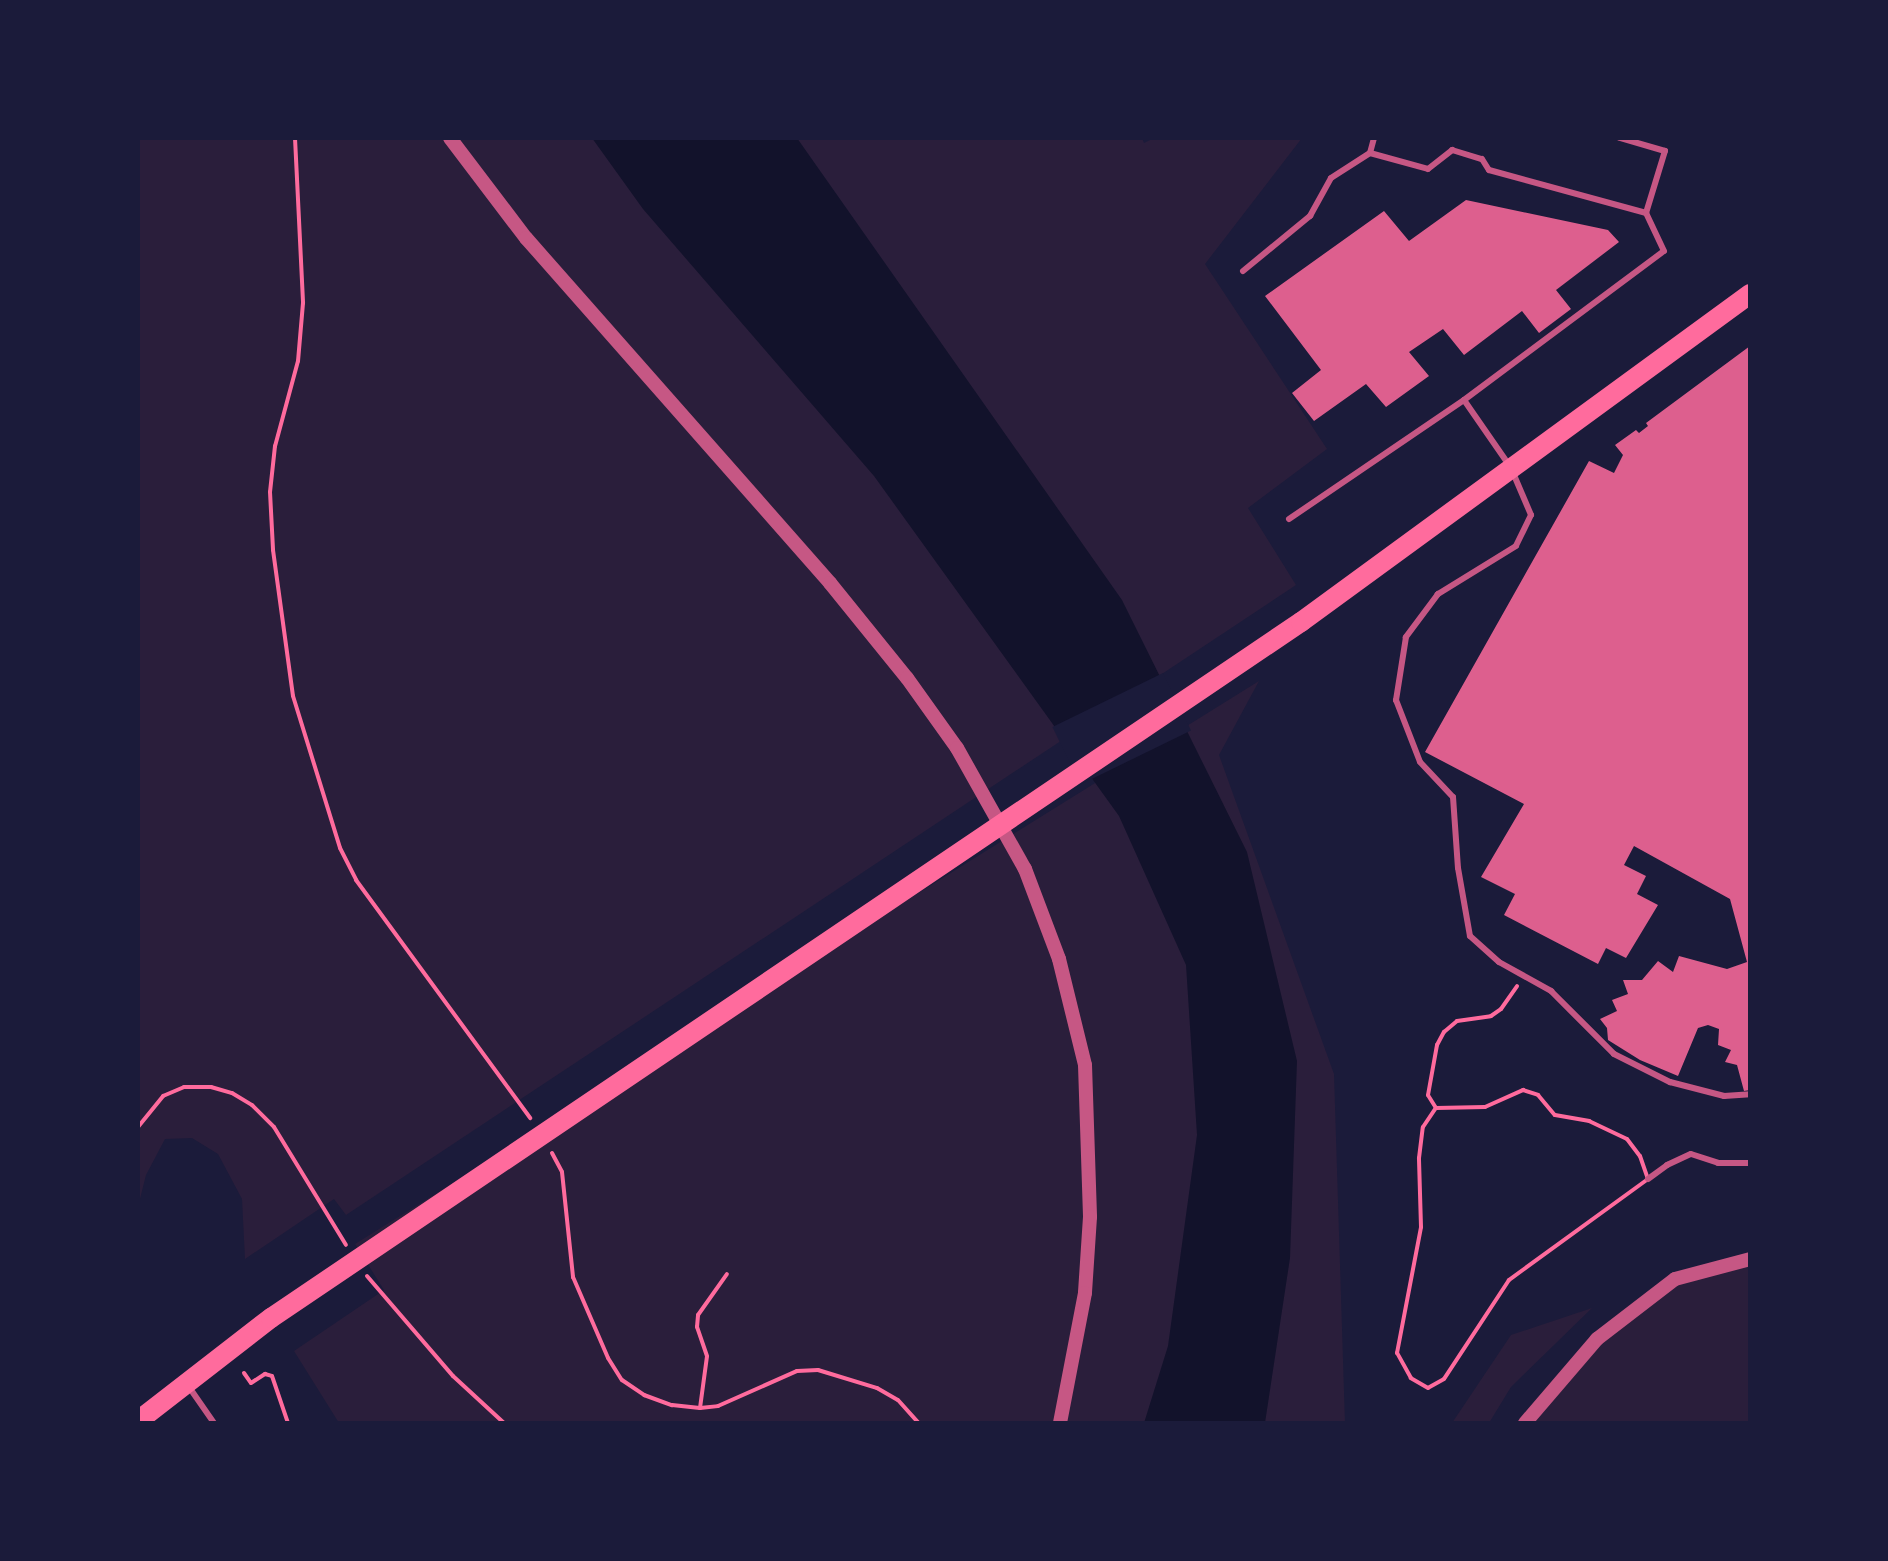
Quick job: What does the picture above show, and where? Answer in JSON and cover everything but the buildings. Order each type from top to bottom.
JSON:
[{"type":"main road","points":[[138,1421],[271,1318],[1301,622],[1750,294]]},
{"type":"street","points":[[450,138],[526,238],[830,583],[907,678],[957,748],[1025,869],[1059,959],[1085,1065],[1090,1217],[1085,1293],[1060,1423]]},
{"type":"street","points":[[1525,1423],[1597,1339],[1675,1279],[1750,1259]]},
{"type":"lane","points":[[1243,271],[1310,216],[1331,178],[1370,153],[1374,138]]},
{"type":"lane","points":[[1289,519],[1464,400],[1664,251],[1646,213],[1665,151],[1620,138]]},
{"type":"lane","points":[[1370,153],[1428,169],[1452,150],[1482,159],[1489,170],[1646,213]]},
{"type":"lane","points":[[1464,400],[1511,468],[1531,515],[1516,546],[1438,594],[1406,637],[1396,700],[1420,762],[1453,797],[1458,868],[1470,936],[1499,962],[1551,991],[1614,1054],[1650,1074],[1724,1096],[1750,1094]]},
{"type":"lane","points":[[1648,1179],[1667,1165],[1691,1154],[1718,1163],[1750,1163]]},
{"type":"lane","points":[[186,1383],[214,1423]]},
{"type":"path","points":[[295,138],[303,303],[298,361],[275,446],[270,492],[273,550],[293,696],[340,848],[356,880],[531,1120]]},
{"type":"path","points":[[1436,1108],[1428,1095],[1437,1045],[1444,1032],[1457,1021],[1491,1016],[1501,1009],[1523,976]]},
{"type":"path","points":[[138,1127],[163,1096],[184,1087],[211,1087],[232,1093],[252,1105],[274,1127],[351,1251]]},
{"type":"path","points":[[1523,1090],[1538,1095],[1555,1115],[1589,1121],[1627,1139],[1640,1156],[1648,1179],[1509,1280],[1444,1379],[1428,1388],[1411,1378],[1397,1353],[1421,1227],[1423,1127],[1436,1108],[1485,1107],[1523,1090]]},
{"type":"path","points":[[548,1146],[562,1172],[573,1277],[608,1358],[622,1380],[644,1395],[672,1405],[700,1408],[718,1406],[797,1371],[818,1370],[877,1388],[898,1400],[919,1423]]},
{"type":"path","points":[[359,1265],[407,1326],[453,1376],[504,1423]]},
{"type":"path","points":[[700,1408],[707,1356],[697,1327],[698,1315],[727,1274]]},
{"type":"path","points":[[244,1373],[251,1383],[265,1374],[272,1376],[288,1423]]},
{"type":"shaded area","points":[[138,138],[1142,138],[1144,143],[1154,138],[1302,138],[1205,264],[1327,449],[1248,508],[1296,585],[346,1215],[334,1199],[245,1259],[242,1199],[218,1154],[192,1138],[165,1139],[146,1175],[138,1207]]},
{"type":"shaded area","points":[[592,138],[797,138],[1122,600],[1247,852],[1297,1061],[1290,1258],[1265,1423],[1144,1423],[1168,1346],[1197,1135],[1186,965],[1119,816],[874,476],[643,209]]},
{"type":"shaded area","points":[[1259,681],[1219,755],[1334,1074],[1345,1423],[339,1423],[294,1351],[384,1290],[355,1244]]},
{"type":"shaded area","points":[[1750,1259],[1750,1423],[1525,1423],[1535,1406],[1673,1272]]},
{"type":"shaded area","points":[[1592,1308],[1511,1387],[1489,1423],[1452,1423],[1511,1335]]},
{"type":"pier","points":[[1163,673],[1191,731],[1081,784],[1052,727]]}]
